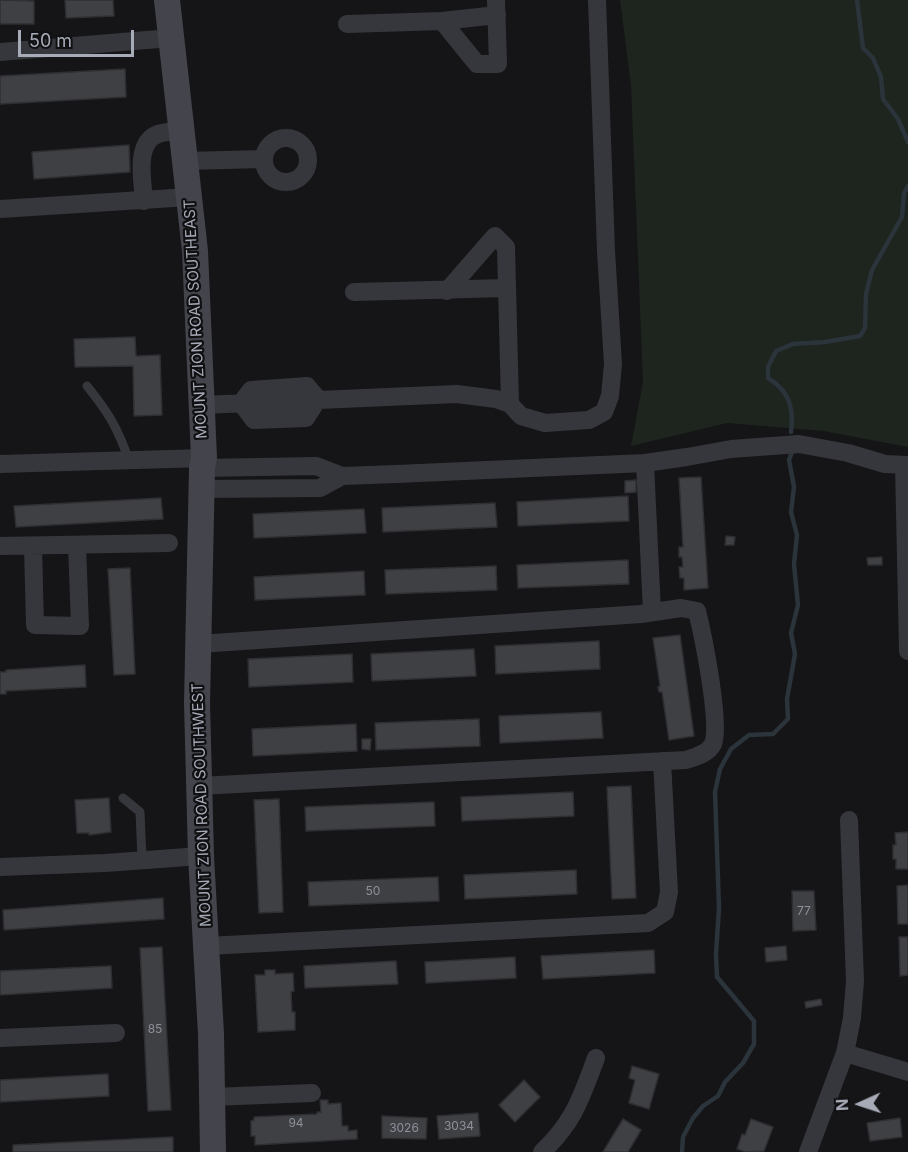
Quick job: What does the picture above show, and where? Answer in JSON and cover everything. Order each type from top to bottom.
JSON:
[{"type":"street","name":"MOUNT ZION ROAD SOUTHEAST","points":[[167,0],[195,251],[203,472]]},
{"type":"street","points":[[318,399],[457,394],[496,399],[510,404],[521,416],[545,423],[589,420],[603,412],[610,396],[613,364],[606,251],[597,0]]},
{"type":"street","points":[[346,24],[442,21],[496,8],[498,64],[477,64],[442,21]]},
{"type":"street","points":[[0,52],[171,38]]},
{"type":"street","points":[[144,201],[141,160],[146,143],[156,135],[182,130]]},
{"type":"street","points":[[185,161],[264,159]]},
{"type":"street","points":[[0,209],[189,197]]},
{"type":"street","points":[[447,291],[495,236],[506,247],[510,404]]},
{"type":"street","points":[[354,292],[507,288]]},
{"type":"street","points":[[241,403],[254,420],[307,386],[318,399]]},
{"type":"street","points":[[202,405],[241,403],[251,390],[283,402],[306,418],[318,399]]},
{"type":"street","points":[[0,464],[129,461],[203,472],[316,466],[342,476],[645,463],[731,449],[799,444],[848,453],[885,464],[906,465],[908,651]]},
{"type":"street","points":[[645,463],[652,612]]},
{"type":"street","name":"MOUNT ZION ROAD SOUTHWEST","points":[[203,472],[197,703],[213,1152]]},
{"type":"street","points":[[0,546],[169,543]]},
{"type":"street","points":[[33,546],[35,625],[80,626],[78,545]]},
{"type":"street","points":[[199,644],[652,612],[681,608],[697,611],[706,644],[715,731],[712,746],[703,754],[686,760],[200,786]]},
{"type":"street","points":[[207,946],[648,923],[665,912],[669,892],[662,761]]},
{"type":"street","points":[[808,1152],[845,1053],[852,1018],[855,981],[849,820]]},
{"type":"street","points":[[0,867],[201,856]]},
{"type":"street","points":[[0,1038],[116,1033]]},
{"type":"street","points":[[845,1053],[908,1072]]},
{"type":"street","points":[[542,1152],[561,1134],[576,1108],[596,1058]]},
{"type":"street","points":[[212,1097],[312,1093]]},
{"type":"lane","points":[[87,386],[110,415],[129,461]]},
{"type":"lane","points":[[123,798],[140,812],[142,859]]},
{"type":"shaded area","points":[[620,0],[908,0],[908,447],[824,431],[727,423],[631,446],[643,382],[631,85]]},
{"type":"building","points":[[0,0],[34,1],[34,24],[0,24]]},
{"type":"building","points":[[65,0],[113,0],[114,16],[66,18]]},
{"type":"building","points":[[125,69],[126,97],[0,104],[0,76]]},
{"type":"building","points":[[129,145],[130,172],[34,179],[32,152]]},
{"type":"building","points":[[135,337],[136,356],[160,355],[162,415],[134,416],[133,366],[75,367],[74,339]]},
{"type":"building","points":[[701,477],[708,588],[684,590],[684,578],[680,578],[679,567],[683,567],[682,557],[679,557],[679,547],[683,547],[679,478]]},
{"type":"building","points":[[636,480],[636,492],[625,493],[625,481]]},
{"type":"building","points":[[628,496],[629,521],[518,526],[517,502]]},
{"type":"building","points":[[161,498],[163,519],[16,527],[14,506]]},
{"type":"building","points":[[495,503],[497,527],[383,532],[382,508]]},
{"type":"building","points":[[364,509],[366,533],[254,538],[253,514]]},
{"type":"building","points":[[726,536],[735,537],[734,545],[725,545]]},
{"type":"building","points":[[882,557],[882,565],[868,565],[867,558]]},
{"type":"building","points":[[628,560],[629,584],[518,588],[517,565]]},
{"type":"building","points":[[496,566],[497,590],[386,594],[385,570]]},
{"type":"building","points":[[130,568],[135,674],[114,675],[108,569]]},
{"type":"building","points":[[364,571],[365,595],[255,600],[254,577]]},
{"type":"building","points":[[680,635],[694,736],[669,740],[662,692],[659,692],[658,687],[660,686],[653,638]]},
{"type":"building","points":[[599,641],[600,669],[496,674],[495,646]]},
{"type":"building","points":[[474,649],[476,676],[372,681],[371,654]]},
{"type":"building","points":[[352,654],[353,682],[249,687],[248,659]]},
{"type":"building","points":[[85,665],[86,687],[6,691],[6,694],[0,694],[0,672]]},
{"type":"building","points":[[601,712],[603,738],[500,743],[499,716]]},
{"type":"building","points":[[479,719],[480,746],[376,750],[375,723]]},
{"type":"building","points":[[356,724],[357,751],[253,756],[252,729]]},
{"type":"building","points":[[362,739],[371,739],[370,750],[362,749]]},
{"type":"building","points":[[631,786],[636,898],[612,899],[607,787]]},
{"type":"building","points":[[573,792],[574,816],[462,821],[461,797]]},
{"type":"building","points":[[109,798],[111,832],[89,835],[89,833],[77,833],[75,800]]},
{"type":"building","points":[[279,799],[283,912],[259,913],[254,800]]},
{"type":"building","points":[[434,802],[435,826],[306,831],[305,807]]},
{"type":"building","points":[[908,832],[908,869],[896,869],[896,859],[893,859],[893,845],[896,845],[895,833]]},
{"type":"building","points":[[576,870],[577,894],[465,899],[464,875]]},
{"type":"building","points":[[438,877],[439,901],[309,906],[308,882]]},
{"type":"building","points":[[908,885],[908,924],[898,924],[897,886]]},
{"type":"building","points":[[792,891],[814,891],[816,930],[793,931]]},
{"type":"building","points":[[163,898],[164,919],[4,930],[3,910]]},
{"type":"building","points":[[899,937],[908,937],[908,975],[900,976]]},
{"type":"building","points":[[786,946],[787,960],[766,962],[765,948]]},
{"type":"building","points":[[162,947],[171,1110],[148,1111],[140,948]]},
{"type":"building","points":[[654,950],[655,973],[543,979],[541,956]]},
{"type":"building","points":[[515,957],[516,978],[426,983],[425,962]]},
{"type":"building","points":[[396,961],[398,984],[305,988],[304,966]]},
{"type":"building","points":[[111,966],[112,988],[0,995],[0,971]]},
{"type":"building","points":[[265,970],[275,970],[275,974],[293,973],[294,991],[291,992],[292,1012],[295,1012],[295,1030],[258,1032],[255,975],[265,975]]},
{"type":"building","points":[[821,999],[822,1005],[806,1008],[805,1002]]},
{"type":"building","points":[[632,1066],[659,1074],[649,1109],[629,1103],[635,1080],[629,1078]]},
{"type":"building","points":[[108,1074],[109,1096],[0,1102],[0,1080]]},
{"type":"building","points":[[524,1080],[540,1097],[515,1122],[499,1105]]},
{"type":"building","points":[[320,1100],[328,1100],[328,1104],[341,1103],[342,1126],[348,1126],[348,1131],[357,1130],[357,1139],[255,1145],[255,1136],[251,1136],[251,1121],[254,1117],[317,1114],[321,1112]]},
{"type":"building","points":[[478,1113],[480,1136],[439,1139],[437,1116]]},
{"type":"building","points":[[382,1116],[427,1118],[426,1139],[382,1138]]},
{"type":"building","points":[[900,1118],[902,1137],[870,1141],[867,1123]]},
{"type":"building","points":[[623,1119],[641,1130],[628,1152],[603,1152]]},
{"type":"building","points":[[751,1119],[773,1127],[764,1151],[746,1152],[737,1149],[742,1134],[745,1135]]},
{"type":"building","points":[[173,1137],[173,1152],[13,1152],[13,1145]]},
{"type":"waterway","points":[[857,0],[863,48],[873,58],[881,77],[883,99],[898,119],[908,142]]},
{"type":"waterway","points":[[791,432],[792,415],[789,400],[781,388],[768,378],[768,367],[776,351],[793,344],[825,342],[860,336],[865,328],[866,294],[872,270],[902,217],[904,193],[908,186]]},
{"type":"waterway","points":[[682,1152],[683,1137],[693,1118],[703,1106],[718,1096],[725,1082],[743,1063],[754,1044],[754,1021],[717,977],[719,908],[715,792],[720,769],[731,749],[749,735],[773,734],[788,719],[787,699],[795,654],[791,633],[798,605],[794,564],[797,535],[791,512],[794,487],[789,460],[792,452]]}]
